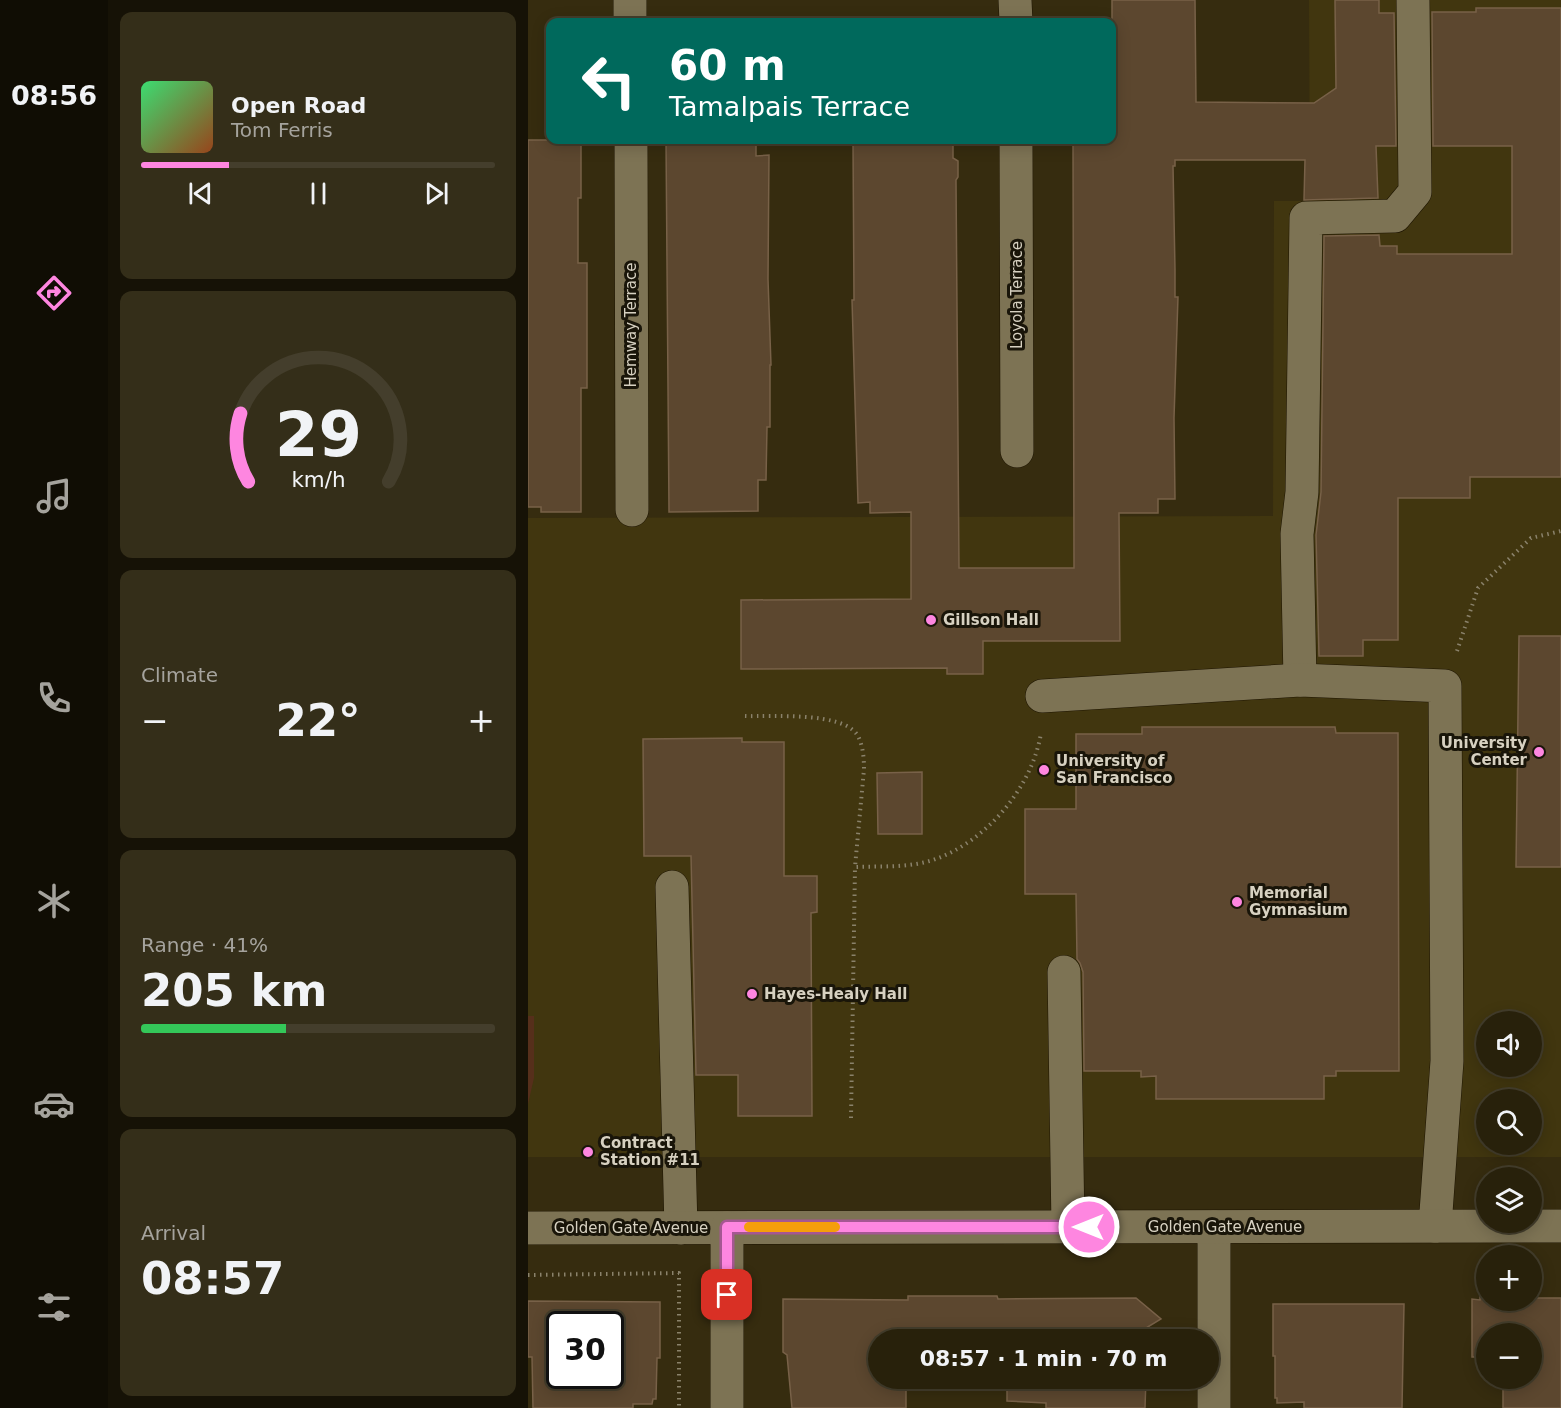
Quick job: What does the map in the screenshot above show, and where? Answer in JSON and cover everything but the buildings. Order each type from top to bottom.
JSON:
[{"type":"street","points":[[630,0],[630,18]]},
{"type":"street","points":[[1016,0],[1016,18]]},
{"type":"street","points":[[1300,680],[1297,534],[1302,492],[1306,218],[1395,216],[1415,192],[1413,0]]},
{"type":"street","name":"Hemway Terrace","points":[[631,144],[632,510]]},
{"type":"street","name":"Loyola Terrace","points":[[1016,144],[1017,451]]},
{"type":"street","points":[[1042,696],[1300,680],[1445,686],[1447,1061],[1436,1226]]},
{"type":"street","points":[[672,887],[681,1228]]},
{"type":"street","points":[[1064,972],[1068,1227]]},
{"type":"street","name":"Golden Gate Avenue","points":[[528,1228],[1561,1226]]},
{"type":"street","points":[[727,1227],[727,1408]]},
{"type":"street","points":[[1214,1227],[1214,1408]]},
{"type":"path","points":[[1445,686],[1478,588],[1531,538],[1561,531]]},
{"type":"path","points":[[855,867],[906,865],[931,861],[954,852],[979,835],[1002,811],[1031,767],[1040,740],[1042,696]]},
{"type":"path","points":[[745,717],[822,718],[843,724],[858,735],[863,753],[864,769],[855,867],[851,1118]]},
{"type":"path","points":[[528,1275],[679,1273],[679,1408]]},
{"type":"shaded area","name":"University of San Francisco","points":[[1309,0],[1561,0],[1561,1157],[528,1157],[528,518],[1273,516],[1274,201],[1310,201]]},
{"type":"shaded area","points":[[528,1016],[534,1016],[534,1078],[528,1104]]},
{"type":"slow traffic","points":[[749,1227],[835,1227]]},
{"type":"place","name":"Gillson Hall","points":[[931,620]]},
{"type":"place","name":"University Center","points":[[1539,752]]},
{"type":"place","name":"University of San Francisco","points":[[1044,770]]},
{"type":"place","name":"Memorial Gymnasium","points":[[1237,902]]},
{"type":"place","name":"Hayes-Healy Hall","points":[[752,994]]},
{"type":"place","name":"Contract Station #11","points":[[588,1152]]},
{"type":"route","points":[[727,1295],[727,1227],[1089,1227]]}]
